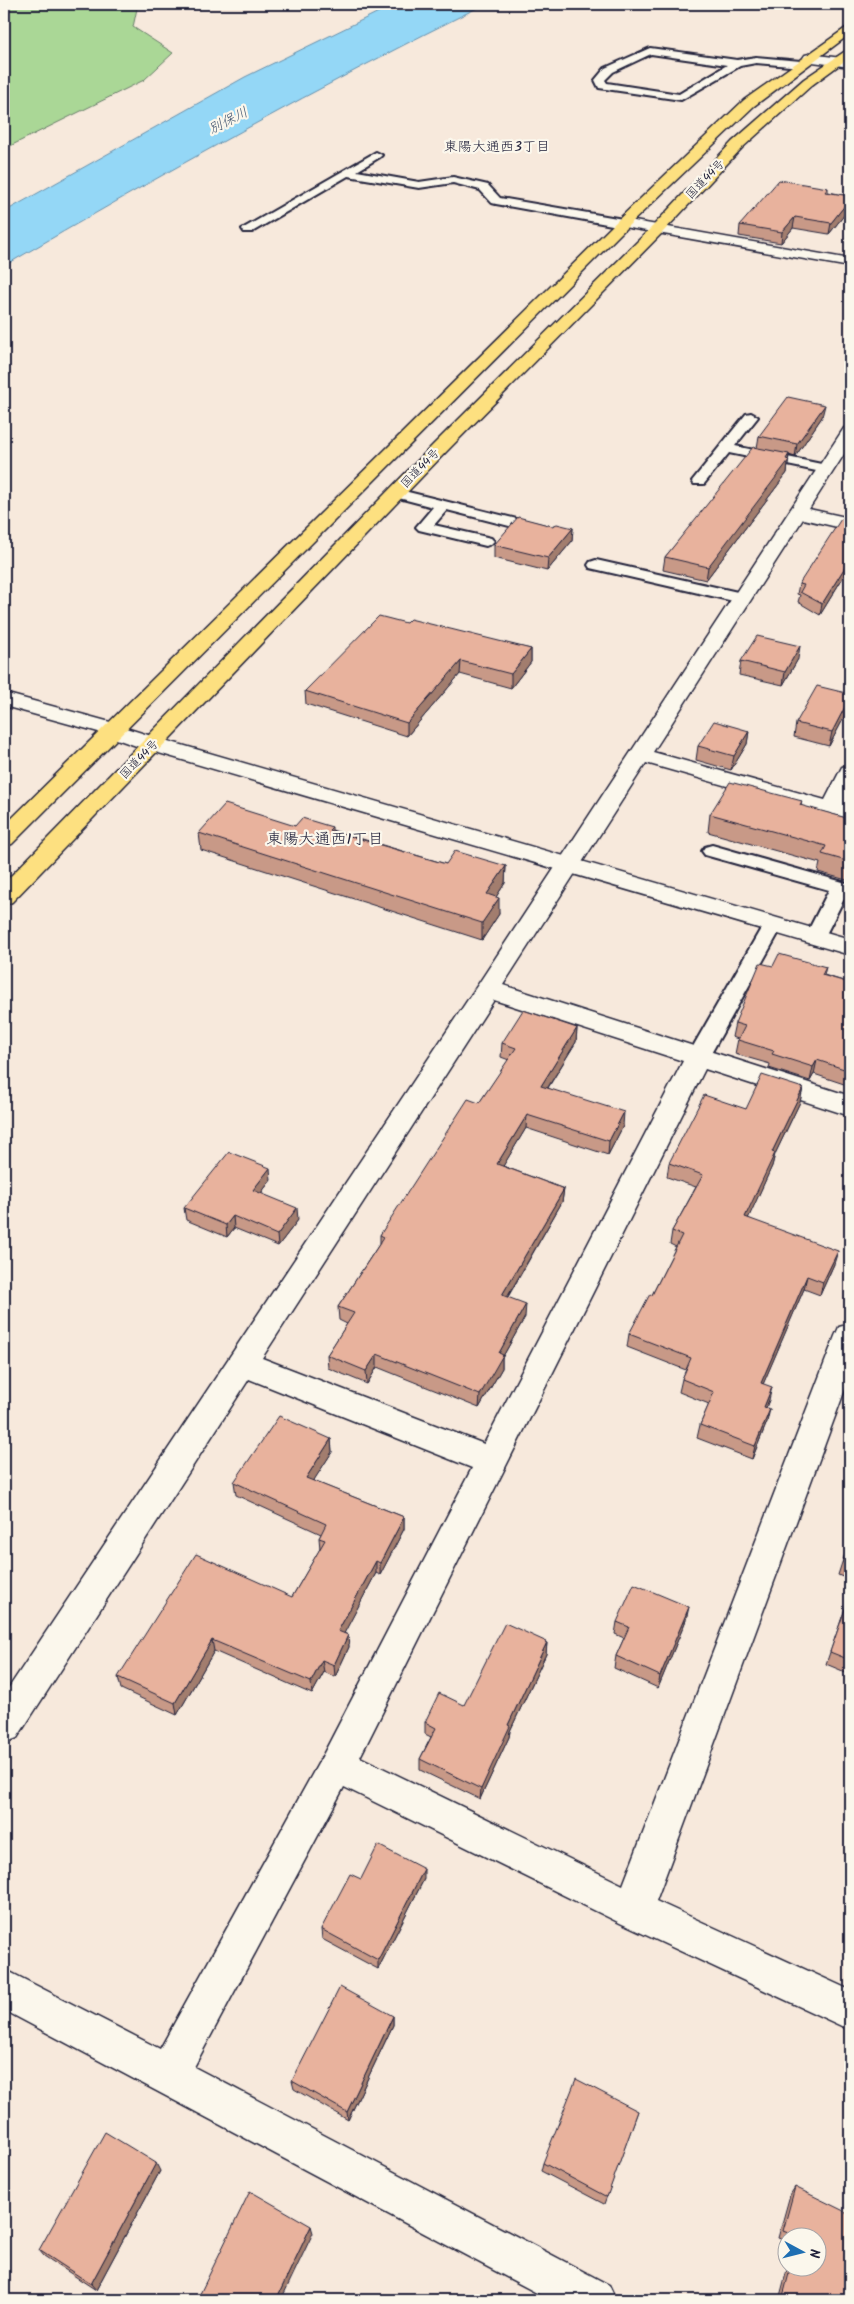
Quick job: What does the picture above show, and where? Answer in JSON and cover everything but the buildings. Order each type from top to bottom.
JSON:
[{"type":"highway","name":"国道44号","points":[[4,839],[623,223],[749,103],[850,29]]},
{"type":"highway","name":"国道44号","points":[[7,890],[154,744],[396,493],[658,229],[736,145],[808,82],[847,57]]},
{"type":"street","points":[[827,46],[847,57]]},
{"type":"street","points":[[805,61],[847,57]]},
{"type":"street","points":[[623,223],[850,263]]},
{"type":"street","points":[[4,1726],[569,866],[850,432]]},
{"type":"street","points":[[797,512],[850,524]]},
{"type":"street","points":[[4,699],[850,947]]},
{"type":"street","points":[[640,755],[841,811],[850,772]]},
{"type":"street","points":[[488,989],[850,1106]]},
{"type":"street","points":[[168,2075],[337,1765],[698,1057]]},
{"type":"street","points":[[633,1910],[850,1336]]},
{"type":"street","points":[[242,1363],[493,1462]]},
{"type":"street","points":[[337,1765],[633,1910],[850,2010]]},
{"type":"street","points":[[4,1989],[594,2300]]},
{"type":"lane","points":[[737,63],[681,97],[604,86],[600,80],[610,70],[650,51],[737,63],[756,60],[805,61]]},
{"type":"lane","points":[[248,229],[376,155]]},
{"type":"lane","points":[[346,172],[419,185],[453,180],[484,187],[496,201],[623,223]]},
{"type":"lane","points":[[699,481],[750,417]]},
{"type":"lane","points":[[725,448],[826,469]]},
{"type":"lane","points":[[396,493],[552,532]]},
{"type":"lane","points":[[443,505],[424,527],[486,541]]},
{"type":"lane","points":[[596,565],[742,598]]},
{"type":"lane","points":[[712,851],[845,888],[815,937]]},
{"type":"lane","points":[[698,1057],[773,924]]},
{"type":"green space","points":[[4,4],[138,4],[133,27],[173,53],[144,80],[4,149]]},
{"type":"water","name":"別保川","points":[[395,4],[485,4],[363,66],[242,131],[4,266],[4,212],[245,77]]},
{"type":"district","name":"東陽大通西3丁目","points":[[497,146]]},
{"type":"district","name":"東陽大通西1丁目","points":[[325,838]]}]
